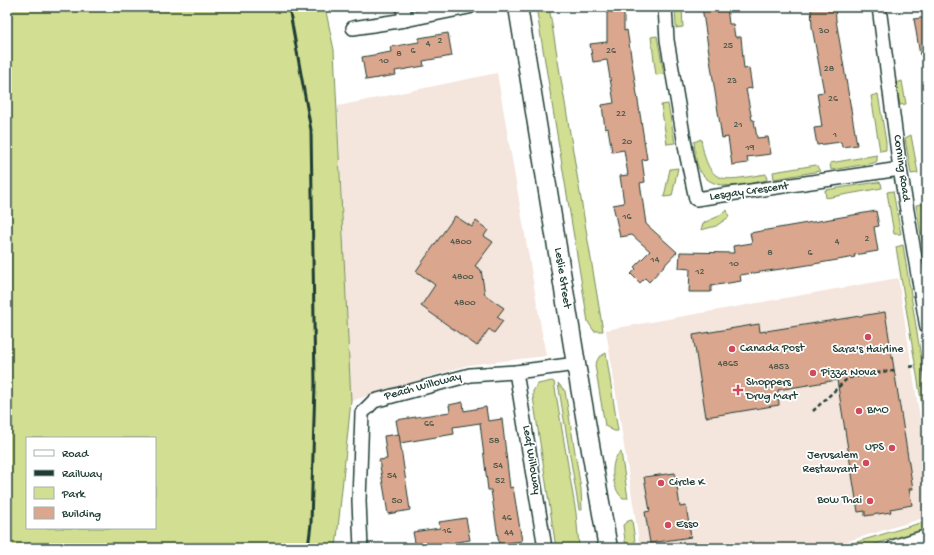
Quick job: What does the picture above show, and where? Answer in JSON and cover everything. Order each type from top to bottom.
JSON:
[{"type":"main road","name":"Leslie Street","points":[[518,7],[576,364],[608,548]]},
{"type":"street","points":[[403,7],[405,20]]},
{"type":"street","points":[[353,28],[405,20],[469,7]]},
{"type":"street","name":"Lesgay Crescent","points":[[665,7],[667,40],[687,157],[696,199],[900,169]]},
{"type":"street","name":"Corning Road","points":[[879,7],[900,169],[927,323]]},
{"type":"street","name":"Peach Willoway","points":[[361,548],[359,501],[362,412],[374,401],[470,374],[516,372],[576,364]]},
{"type":"street","name":"Leaf Willoway","points":[[516,372],[545,548]]},
{"type":"street","points":[[894,548],[927,538]]},
{"type":"path","points":[[910,367],[914,366]]},
{"type":"path","points":[[813,411],[848,378],[894,370]]},
{"type":"shaded area","points":[[497,73],[546,356],[468,365],[351,401],[338,106]]},
{"type":"shaded area","points":[[898,278],[927,463],[927,517],[825,548],[640,548],[606,330]]},
{"type":"green space","points":[[7,7],[325,7],[334,50],[351,401],[336,548],[7,548]]},
{"type":"green space","points":[[536,7],[549,7],[603,331],[594,331],[588,322]]},
{"type":"green space","points":[[675,7],[682,7],[683,27],[676,28]]},
{"type":"green space","points":[[657,36],[664,74],[656,75],[651,37]]},
{"type":"green space","points":[[902,81],[906,104],[900,105],[896,83]]},
{"type":"green space","points":[[878,94],[886,142],[886,150],[880,151],[871,96]]},
{"type":"green space","points":[[668,104],[675,143],[667,144],[661,105]]},
{"type":"green space","points":[[911,135],[918,173],[911,174],[905,138]]},
{"type":"green space","points":[[701,139],[704,155],[714,174],[721,178],[729,179],[766,174],[767,180],[730,186],[712,182],[705,177],[699,169],[695,156],[694,142]]},
{"type":"green space","points":[[877,155],[877,161],[874,163],[831,170],[830,163]]},
{"type":"green space","points":[[816,165],[820,171],[774,179],[773,172]]},
{"type":"green space","points":[[678,168],[672,196],[664,197],[670,169]]},
{"type":"green space","points":[[878,182],[881,183],[882,188],[826,198],[825,190]]},
{"type":"green space","points":[[893,191],[901,234],[894,234],[887,192]]},
{"type":"green space","points":[[923,204],[927,228],[927,272],[916,205]]},
{"type":"green space","points":[[727,210],[729,217],[716,226],[701,230],[703,223],[717,217]]},
{"type":"green space","points":[[903,245],[927,395],[927,436],[896,247]]},
{"type":"green space","points":[[606,353],[618,431],[614,431],[605,426],[595,365],[599,357]]},
{"type":"green space","points":[[552,381],[554,382],[576,513],[579,546],[556,548],[533,397],[533,391],[538,384]]},
{"type":"green space","points":[[558,383],[565,391],[581,489],[582,510],[579,510]]},
{"type":"green space","points":[[621,452],[628,498],[623,498],[619,494],[614,482],[614,461]]},
{"type":"green space","points":[[632,520],[636,548],[626,548],[623,525]]},
{"type":"green space","points":[[927,521],[927,528],[863,548],[856,548],[850,544]]},
{"type":"building","points":[[607,7],[624,7],[624,31],[627,30],[647,159],[642,160],[645,182],[640,183],[646,224],[677,252],[649,282],[645,278],[640,283],[631,274],[636,269],[634,267],[650,251],[632,235],[620,237],[613,205],[624,203],[620,176],[628,175],[624,150],[612,152],[608,128],[605,129],[602,105],[614,103],[607,60],[593,62],[590,44],[607,42]]},
{"type":"building","points":[[702,7],[727,7],[729,24],[733,24],[735,37],[741,37],[744,69],[749,68],[752,88],[746,89],[752,120],[754,120],[757,138],[768,137],[771,154],[747,157],[748,163],[732,165],[728,137],[722,138]]},
{"type":"building","points":[[811,7],[835,7],[857,145],[842,147],[841,142],[817,145],[814,128],[822,127],[817,93],[824,92],[812,27]]},
{"type":"building","points":[[927,17],[927,54],[920,55],[914,19]]},
{"type":"building","points":[[448,33],[452,56],[423,61],[424,66],[395,71],[396,75],[366,80],[362,57],[391,52],[390,47],[419,42],[419,38]]},
{"type":"building","points":[[876,211],[879,226],[874,227],[878,251],[854,255],[855,257],[740,275],[741,281],[711,286],[711,292],[689,292],[690,269],[679,268],[680,252],[734,253],[733,246],[752,243],[750,233]]},
{"type":"building","points":[[455,216],[472,227],[476,221],[488,230],[484,236],[493,242],[475,266],[481,270],[485,295],[504,308],[497,317],[503,321],[494,333],[489,329],[477,346],[421,306],[435,285],[416,271]]},
{"type":"building","points":[[885,312],[913,489],[909,489],[912,505],[890,509],[891,512],[865,516],[865,511],[858,512],[837,380],[778,390],[779,405],[706,417],[693,335],[759,324],[760,332]]},
{"type":"building","points":[[463,402],[464,411],[486,407],[488,421],[502,419],[510,488],[513,487],[522,541],[499,544],[491,490],[488,490],[480,423],[453,427],[454,434],[400,443],[396,420],[450,412],[449,405]]},
{"type":"building","points":[[399,434],[410,510],[388,514],[379,460],[387,459],[384,436]]},
{"type":"building","points":[[675,473],[680,507],[686,506],[691,537],[650,543],[645,512],[650,511],[644,477]]},
{"type":"building","points":[[466,518],[470,540],[443,544],[444,548],[416,548],[413,532],[440,528],[439,522]]},
{"type":"railway","points":[[289,7],[311,130],[315,383],[311,524],[308,548]]},
{"type":"place","name":"Sara's Hairline","points":[[868,337]]},
{"type":"place","name":"Canada Post","points":[[732,349]]},
{"type":"place","name":"Pizza Nova","points":[[813,373]]},
{"type":"place","name":"Shoppers Drug Mart","points":[[738,390]]},
{"type":"place","name":"BMO","points":[[859,411]]},
{"type":"place","name":"UPS","points":[[892,448]]},
{"type":"place","name":"Jerusalem Restaurant","points":[[866,463]]},
{"type":"place","name":"Circle K","points":[[661,483]]},
{"type":"place","name":"Bow Thai","points":[[870,501]]},
{"type":"place","name":"Esso","points":[[668,525]]}]
